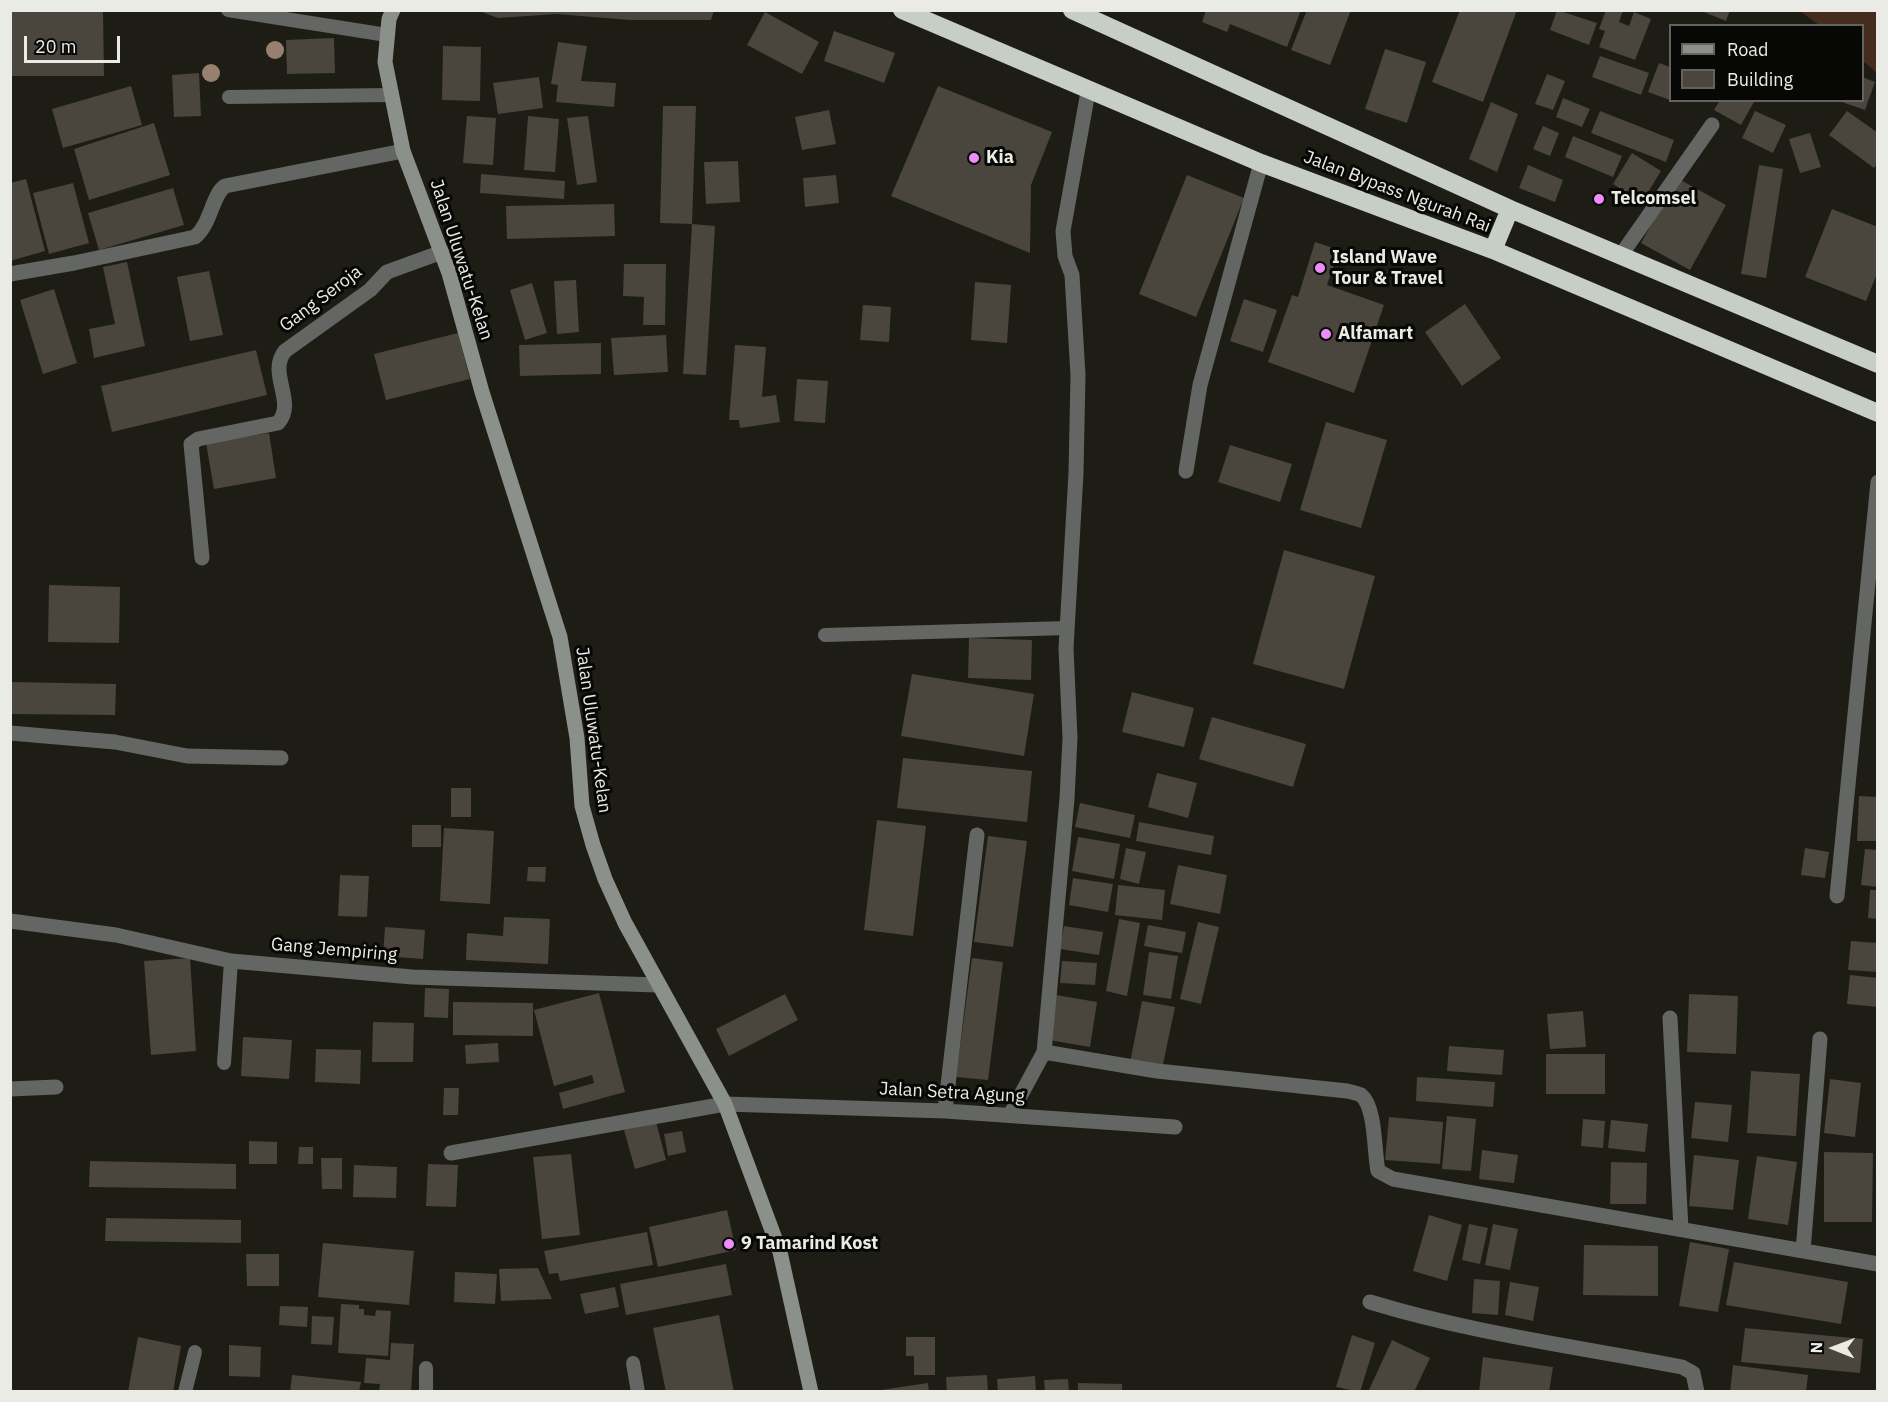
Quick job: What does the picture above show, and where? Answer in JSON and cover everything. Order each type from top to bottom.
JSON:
[{"type":"highway","name":"Jalan Bypass Ngurah Rai","points":[[902,10],[1088,92],[1261,163],[1493,250],[1878,413]]},
{"type":"highway","name":"Jalan Bypass Ngurah Rai","points":[[1072,10],[1405,159],[1510,209],[1878,364]]},
{"type":"highway","points":[[1493,250],[1510,209]]},
{"type":"street","name":"Jalan Uluwatu-Kelan","points":[[390,13],[385,62],[403,152],[442,252],[482,392],[560,637],[577,738],[582,806],[593,845],[621,914],[725,1104],[780,1251],[811,1392]]},
{"type":"street","points":[[1010,1115],[1044,1052],[1067,789],[1070,738],[1066,695],[1067,628],[1076,473],[1078,375],[1072,275],[1065,256],[1064,224],[1088,92]]},
{"type":"street","points":[[1621,255],[1712,125]]},
{"type":"street","points":[[10,274],[74,264],[195,237],[210,216],[220,189],[225,186],[403,152]]},
{"type":"street","points":[[1186,471],[1200,385],[1261,163]]},
{"type":"street","name":"Gang Seroja","points":[[202,558],[198,492],[189,451],[190,444],[198,439],[279,423],[285,408],[277,368],[285,351],[370,290],[387,272],[442,252]]},
{"type":"street","points":[[1837,896],[1878,482]]},
{"type":"street","points":[[10,733],[115,742],[187,756],[281,758]]},
{"type":"street","points":[[945,1111],[977,835]]},
{"type":"street","name":"Gang Jempiring","points":[[10,921],[116,935],[231,961],[412,977],[658,985]]},
{"type":"street","points":[[1670,1018],[1681,1229]]},
{"type":"street","points":[[1803,1251],[1820,1039]]},
{"type":"street","points":[[1044,1052],[1157,1071],[1360,1094],[1367,1103],[1372,1118],[1378,1171],[1393,1179],[1878,1264]]},
{"type":"street","points":[[10,1089],[56,1087]]},
{"type":"street","name":"Jalan Setra Agung","points":[[451,1153],[725,1104],[945,1111],[1175,1127]]},
{"type":"street","points":[[1370,1302],[1445,1323],[1682,1367],[1694,1373],[1697,1392]]},
{"type":"lane","points":[[228,10],[387,35]]},
{"type":"lane","points":[[229,97],[392,95]]},
{"type":"lane","points":[[825,635],[1067,628]]},
{"type":"lane","points":[[224,1063],[231,961]]},
{"type":"lane","points":[[185,1392],[195,1352]]},
{"type":"lane","points":[[633,1362],[638,1392]]},
{"type":"lane","points":[[426,1368],[426,1392]]},
{"type":"shaded area","points":[[1800,11],[1877,11],[1877,73],[1864,62],[1864,24],[1818,24]]},
{"type":"building","points":[[10,10],[103,10],[104,76],[10,76]]},
{"type":"building","points":[[714,10],[711,20],[630,20],[556,14],[498,18],[479,11]]},
{"type":"building","points":[[1206,10],[1301,10],[1287,47],[1230,24],[1227,32],[1202,22]]},
{"type":"building","points":[[1307,10],[1351,10],[1330,65],[1291,50]]},
{"type":"building","points":[[1460,10],[1517,10],[1483,102],[1432,82]]},
{"type":"building","points":[[1557,10],[1597,23],[1589,45],[1550,30]]},
{"type":"building","points":[[1606,10],[1623,10],[1619,22],[1629,26],[1634,12],[1651,19],[1635,60],[1599,47],[1605,31],[1599,29]]},
{"type":"building","points":[[1699,10],[1730,10],[1726,21]]},
{"type":"building","points":[[765,12],[819,42],[802,74],[747,45]]},
{"type":"building","points":[[834,31],[895,53],[884,83],[824,61]]},
{"type":"building","points":[[334,38],[335,73],[287,74],[286,40]]},
{"type":"building","points":[[558,42],[587,46],[581,81],[616,83],[614,107],[556,102],[558,85],[551,84]]},
{"type":"building","points":[[443,46],[481,47],[480,101],[442,100]]},
{"type":"building","points":[[1385,49],[1426,62],[1407,123],[1365,109]]},
{"type":"building","points":[[1600,56],[1649,73],[1641,95],[1592,77]]},
{"type":"building","points":[[1659,63],[1669,67],[1669,100],[1648,92]]},
{"type":"building","points":[[199,73],[201,116],[174,117],[172,75]]},
{"type":"building","points":[[1547,74],[1565,81],[1553,110],[1535,104]]},
{"type":"building","points":[[539,77],[543,108],[498,114],[493,83]]},
{"type":"building","points":[[1864,78],[1875,82],[1865,110],[1842,102],[1864,102]]},
{"type":"building","points":[[131,86],[142,125],[63,148],[52,109]]},
{"type":"building","name":"Kia","points":[[938,86],[1052,132],[1031,185],[1030,253],[891,196]]},
{"type":"building","points":[[1563,98],[1590,109],[1582,127],[1556,117]]},
{"type":"building","points":[[1491,102],[1518,114],[1497,172],[1469,159]]},
{"type":"building","points":[[1719,102],[1754,102],[1741,125],[1714,110]]},
{"type":"building","points":[[663,106],[696,106],[692,224],[660,223]]},
{"type":"building","points":[[829,110],[836,144],[802,150],[795,117]]},
{"type":"building","points":[[1600,111],[1674,140],[1666,162],[1591,133]]},
{"type":"building","points":[[1755,111],[1786,125],[1773,153],[1742,138]]},
{"type":"building","points":[[1847,111],[1878,133],[1878,163],[1874,168],[1829,135]]},
{"type":"building","points":[[467,116],[496,118],[493,165],[463,163]]},
{"type":"building","points":[[528,116],[559,119],[555,172],[524,170]]},
{"type":"building","points":[[588,116],[597,182],[577,185],[567,118]]},
{"type":"building","points":[[154,123],[170,175],[89,200],[74,149]]},
{"type":"building","points":[[1543,126],[1559,133],[1550,156],[1533,149]]},
{"type":"building","points":[[1810,133],[1821,167],[1800,173],[1789,139]]},
{"type":"building","points":[[1573,136],[1622,156],[1613,177],[1565,157]]},
{"type":"building","points":[[1632,153],[1661,171],[1642,202],[1613,184]]},
{"type":"building","points":[[738,161],[740,202],[706,204],[704,162]]},
{"type":"building","points":[[1528,165],[1563,180],[1555,202],[1519,188]]},
{"type":"building","points":[[1759,165],[1783,169],[1766,278],[1741,274]]},
{"type":"building","points":[[481,174],[565,181],[564,199],[480,193]]},
{"type":"building","points":[[836,175],[839,203],[805,207],[803,178]]},
{"type":"building","points":[[1187,175],[1244,198],[1196,317],[1139,294]]},
{"type":"building","points":[[1677,178],[1726,205],[1690,270],[1641,243]]},
{"type":"building","points":[[26,179],[45,251],[10,261],[10,183]]},
{"type":"building","points":[[73,183],[89,243],[49,254],[33,193]]},
{"type":"building","points":[[173,188],[184,225],[99,250],[88,213]]},
{"type":"building","points":[[614,204],[615,236],[507,239],[506,206]]},
{"type":"building","points":[[1832,209],[1878,227],[1878,271],[1866,301],[1805,277]]},
{"type":"building","points":[[692,224],[715,226],[706,375],[683,374]]},
{"type":"building","name":"Alfamart","points":[[1315,242],[1339,250],[1327,285],[1384,305],[1354,393],[1268,362],[1292,295],[1298,297]]},
{"type":"building","points":[[127,262],[145,346],[94,358],[89,329],[115,324],[103,267]]},
{"type":"building","points":[[624,264],[666,264],[665,325],[643,325],[644,297],[623,296]]},
{"type":"building","points":[[209,271],[223,335],[190,341],[177,277]]},
{"type":"building","points":[[576,280],[579,332],[557,334],[554,281]]},
{"type":"building","points":[[975,282],[1011,285],[1007,343],[971,340]]},
{"type":"building","points":[[532,283],[547,333],[525,340],[510,290]]},
{"type":"building","points":[[54,289],[77,363],[43,374],[20,300]]},
{"type":"building","points":[[1244,299],[1277,310],[1263,352],[1230,341]]},
{"type":"building","points":[[1465,304],[1501,358],[1462,386],[1425,332]]},
{"type":"building","points":[[863,305],[891,307],[889,342],[860,340]]},
{"type":"building","points":[[458,333],[470,379],[386,400],[374,354]]},
{"type":"building","points":[[666,335],[668,372],[614,375],[611,338]]},
{"type":"building","points":[[601,343],[601,374],[520,376],[519,345]]},
{"type":"building","points":[[735,345],[766,347],[762,397],[776,395],[780,422],[740,428],[739,420],[729,420]]},
{"type":"building","points":[[256,350],[267,395],[112,432],[101,386]]},
{"type":"building","points":[[797,379],[828,381],[825,423],[794,421]]},
{"type":"building","points":[[1326,422],[1387,440],[1361,528],[1300,510]]},
{"type":"building","points":[[269,433],[276,478],[214,489],[206,443]]},
{"type":"building","points":[[1230,445],[1292,464],[1280,502],[1218,482]]},
{"type":"building","points":[[1284,550],[1375,576],[1344,689],[1253,664]]},
{"type":"building","points":[[49,585],[120,587],[119,643],[48,642]]},
{"type":"building","points":[[969,638],[1032,640],[1031,680],[968,678]]},
{"type":"building","points":[[912,674],[1034,694],[1024,756],[901,736]]},
{"type":"building","points":[[10,682],[116,684],[115,715],[10,714]]},
{"type":"building","points":[[1132,692],[1194,708],[1184,747],[1122,732]]},
{"type":"building","points":[[1212,717],[1306,744],[1293,787],[1199,759]]},
{"type":"building","points":[[903,758],[1032,771],[1027,822],[897,808]]},
{"type":"building","points":[[1157,773],[1197,783],[1188,818],[1148,807]]},
{"type":"building","points":[[451,788],[471,788],[471,817],[451,817]]},
{"type":"building","points":[[1859,796],[1878,797],[1878,841],[1857,841]]},
{"type":"building","points":[[1080,803],[1135,815],[1130,838],[1075,827]]},
{"type":"building","points":[[877,820],[926,826],[913,936],[864,930]]},
{"type":"building","points":[[1139,822],[1214,836],[1211,855],[1136,841]]},
{"type":"building","points":[[412,825],[441,825],[441,847],[412,847]]},
{"type":"building","points":[[444,828],[494,831],[490,904],[440,901]]},
{"type":"building","points":[[988,836],[1027,841],[1013,947],[974,942]]},
{"type":"building","points":[[1078,837],[1120,844],[1114,879],[1072,871]]},
{"type":"building","points":[[1126,848],[1146,852],[1139,884],[1120,879]]},
{"type":"building","points":[[1805,848],[1829,852],[1825,878],[1801,875]]},
{"type":"building","points":[[1865,849],[1878,850],[1878,887],[1861,885]]},
{"type":"building","points":[[1178,865],[1227,875],[1220,914],[1170,904]]},
{"type":"building","points":[[528,867],[546,867],[545,882],[527,881]]},
{"type":"building","points":[[340,875],[369,876],[367,917],[338,916]]},
{"type":"building","points":[[1073,878],[1113,884],[1108,912],[1069,905]]},
{"type":"building","points":[[1118,885],[1165,890],[1162,920],[1115,915]]},
{"type":"building","points":[[1870,890],[1878,890],[1878,919],[1868,918]]},
{"type":"building","points":[[504,917],[550,919],[548,964],[466,960],[467,933],[503,936]]},
{"type":"building","points":[[1119,919],[1140,923],[1127,996],[1106,991]]},
{"type":"building","points":[[1198,922],[1219,927],[1201,1004],[1180,999]]},
{"type":"building","points":[[1148,925],[1186,932],[1182,953],[1144,946]]},
{"type":"building","points":[[1064,926],[1103,932],[1099,955],[1060,949]]},
{"type":"building","points":[[385,927],[425,930],[423,959],[383,956]]},
{"type":"building","points":[[1851,941],[1878,943],[1878,972],[1848,970]]},
{"type":"building","points":[[1149,952],[1178,956],[1171,999],[1143,995]]},
{"type":"building","points":[[190,958],[196,1051],[151,1055],[144,961]]},
{"type":"building","points":[[972,958],[1003,962],[988,1080],[956,1077]]},
{"type":"building","points":[[1062,961],[1097,963],[1095,985],[1060,983]]},
{"type":"building","points":[[1850,975],[1878,978],[1878,1007],[1847,1004]]},
{"type":"building","points":[[425,988],[449,989],[448,1018],[424,1017]]},
{"type":"building","points":[[599,993],[625,1092],[563,1109],[559,1093],[594,1083],[592,1075],[554,1086],[534,1010]]},
{"type":"building","points":[[785,994],[798,1020],[729,1056],[716,1029]]},
{"type":"building","points":[[1689,994],[1738,996],[1736,1054],[1687,1052]]},
{"type":"building","points":[[1056,995],[1097,1002],[1090,1047],[1049,1040]]},
{"type":"building","points":[[1142,1001],[1175,1007],[1162,1069],[1130,1063]]},
{"type":"building","points":[[453,1002],[533,1003],[533,1036],[453,1035]]},
{"type":"building","points":[[1583,1011],[1586,1047],[1550,1049],[1547,1014]]},
{"type":"building","points":[[373,1022],[414,1023],[413,1062],[372,1062]]},
{"type":"building","points":[[243,1037],[292,1040],[289,1079],[241,1076]]},
{"type":"building","points":[[498,1043],[499,1062],[466,1064],[465,1045]]},
{"type":"building","points":[[1449,1046],[1504,1050],[1502,1075],[1447,1071]]},
{"type":"building","points":[[316,1049],[361,1050],[360,1084],[315,1082]]},
{"type":"building","points":[[1546,1054],[1605,1054],[1605,1094],[1546,1094]]},
{"type":"building","points":[[1751,1071],[1800,1074],[1796,1136],[1747,1133]]},
{"type":"building","points":[[1417,1077],[1495,1082],[1493,1107],[1416,1101]]},
{"type":"building","points":[[1830,1079],[1861,1083],[1855,1137],[1824,1133]]},
{"type":"building","points":[[444,1088],[459,1088],[458,1115],[443,1115]]},
{"type":"building","points":[[1695,1102],[1732,1105],[1728,1142],[1691,1138]]},
{"type":"building","points":[[1447,1116],[1476,1119],[1471,1171],[1442,1169]]},
{"type":"building","points":[[1389,1117],[1443,1122],[1440,1164],[1385,1160]]},
{"type":"building","points":[[1583,1119],[1605,1121],[1603,1148],[1581,1146]]},
{"type":"building","points":[[1611,1120],[1648,1124],[1645,1152],[1608,1148]]},
{"type":"building","points":[[656,1122],[666,1160],[635,1169],[624,1130]]},
{"type":"building","points":[[682,1131],[686,1152],[668,1156],[664,1134]]},
{"type":"building","points":[[249,1141],[277,1142],[277,1164],[249,1164]]},
{"type":"building","points":[[299,1147],[313,1147],[313,1164],[298,1164]]},
{"type":"building","points":[[1482,1150],[1518,1155],[1514,1183],[1479,1179]]},
{"type":"building","points":[[1824,1152],[1873,1153],[1872,1222],[1824,1222]]},
{"type":"building","points":[[571,1154],[580,1235],[542,1239],[533,1157]]},
{"type":"building","points":[[1694,1155],[1739,1160],[1733,1210],[1689,1206]]},
{"type":"building","points":[[1757,1156],[1797,1162],[1788,1225],[1748,1219]]},
{"type":"building","points":[[321,1158],[342,1158],[342,1189],[322,1189]]},
{"type":"building","points":[[90,1161],[236,1164],[236,1189],[89,1187]]},
{"type":"building","points":[[1611,1162],[1647,1163],[1646,1204],[1610,1204]]},
{"type":"building","points":[[428,1164],[458,1165],[456,1207],[426,1206]]},
{"type":"building","points":[[354,1165],[397,1167],[396,1198],[353,1197]]},
{"type":"building","points":[[727,1210],[736,1250],[658,1267],[649,1227]]},
{"type":"building","points":[[1429,1215],[1462,1225],[1447,1281],[1413,1271]]},
{"type":"building","points":[[106,1218],[241,1220],[241,1243],[105,1241]]},
{"type":"building","points":[[1469,1224],[1488,1228],[1480,1264],[1462,1260]]},
{"type":"building","points":[[1493,1224],[1518,1229],[1510,1270],[1485,1265]]},
{"type":"building","points":[[647,1232],[653,1265],[560,1281],[558,1273],[549,1274],[544,1251]]},
{"type":"building","points":[[1690,1242],[1729,1249],[1718,1312],[1679,1306]]},
{"type":"building","points":[[323,1243],[414,1251],[409,1305],[318,1297]]},
{"type":"building","points":[[1584,1245],[1658,1246],[1658,1296],[1583,1295]]},
{"type":"building","points":[[246,1254],[279,1254],[279,1286],[247,1286]]},
{"type":"building","points":[[1734,1262],[1848,1282],[1841,1324],[1726,1305]]},
{"type":"building","points":[[726,1264],[732,1295],[626,1315],[620,1284]]},
{"type":"building","points":[[538,1268],[552,1299],[501,1301],[499,1269]]},
{"type":"building","points":[[455,1272],[497,1274],[495,1304],[454,1302]]},
{"type":"building","points":[[1474,1279],[1500,1281],[1498,1315],[1472,1313]]},
{"type":"building","points":[[1510,1282],[1539,1287],[1533,1321],[1505,1315]]},
{"type":"building","points":[[615,1287],[619,1307],[585,1314],[580,1294]]},
{"type":"building","points":[[341,1304],[359,1305],[359,1309],[364,1309],[364,1315],[375,1316],[376,1310],[391,1311],[388,1356],[338,1353]]},
{"type":"building","points":[[280,1306],[308,1307],[307,1327],[279,1325]]},
{"type":"building","points":[[719,1315],[734,1392],[666,1392],[653,1328]]},
{"type":"building","points":[[312,1316],[334,1317],[332,1345],[311,1344]]},
{"type":"building","points":[[1745,1328],[1863,1339],[1860,1373],[1741,1362]]},
{"type":"building","points":[[1352,1335],[1375,1343],[1360,1392],[1336,1387]]},
{"type":"building","points":[[138,1337],[181,1346],[173,1392],[128,1392]]},
{"type":"building","points":[[906,1337],[935,1337],[935,1375],[914,1375],[914,1356],[906,1356]]},
{"type":"building","points":[[1392,1340],[1430,1358],[1414,1392],[1368,1392]]},
{"type":"building","points":[[391,1343],[414,1344],[411,1392],[379,1392],[380,1384],[364,1383],[366,1358],[390,1360]]},
{"type":"building","points":[[229,1345],[261,1347],[260,1377],[229,1376]]},
{"type":"building","points":[[1483,1357],[1553,1367],[1549,1392],[1479,1392]]},
{"type":"building","points":[[1733,1365],[1808,1375],[1806,1392],[1730,1392]]},
{"type":"building","points":[[292,1375],[361,1382],[359,1392],[290,1392]]},
{"type":"building","points":[[987,1375],[988,1392],[947,1392],[946,1377]]},
{"type":"building","points":[[1035,1376],[1036,1392],[998,1392],[997,1379]]},
{"type":"building","points":[[1068,1379],[1069,1392],[1045,1392],[1044,1380]]},
{"type":"building","points":[[928,1383],[929,1392],[881,1392],[881,1390]]},
{"type":"building","points":[[1078,1383],[1122,1384],[1122,1392],[1078,1392]]},
{"type":"place","name":"Kia","points":[[974,158]]},
{"type":"place","name":"Telcomsel","points":[[1599,199]]},
{"type":"place","name":"Island Wave Tour & Travel","points":[[1320,268]]},
{"type":"place","name":"Alfamart","points":[[1326,334]]},
{"type":"place","name":"9 Tamarind Kost","points":[[729,1244]]}]
